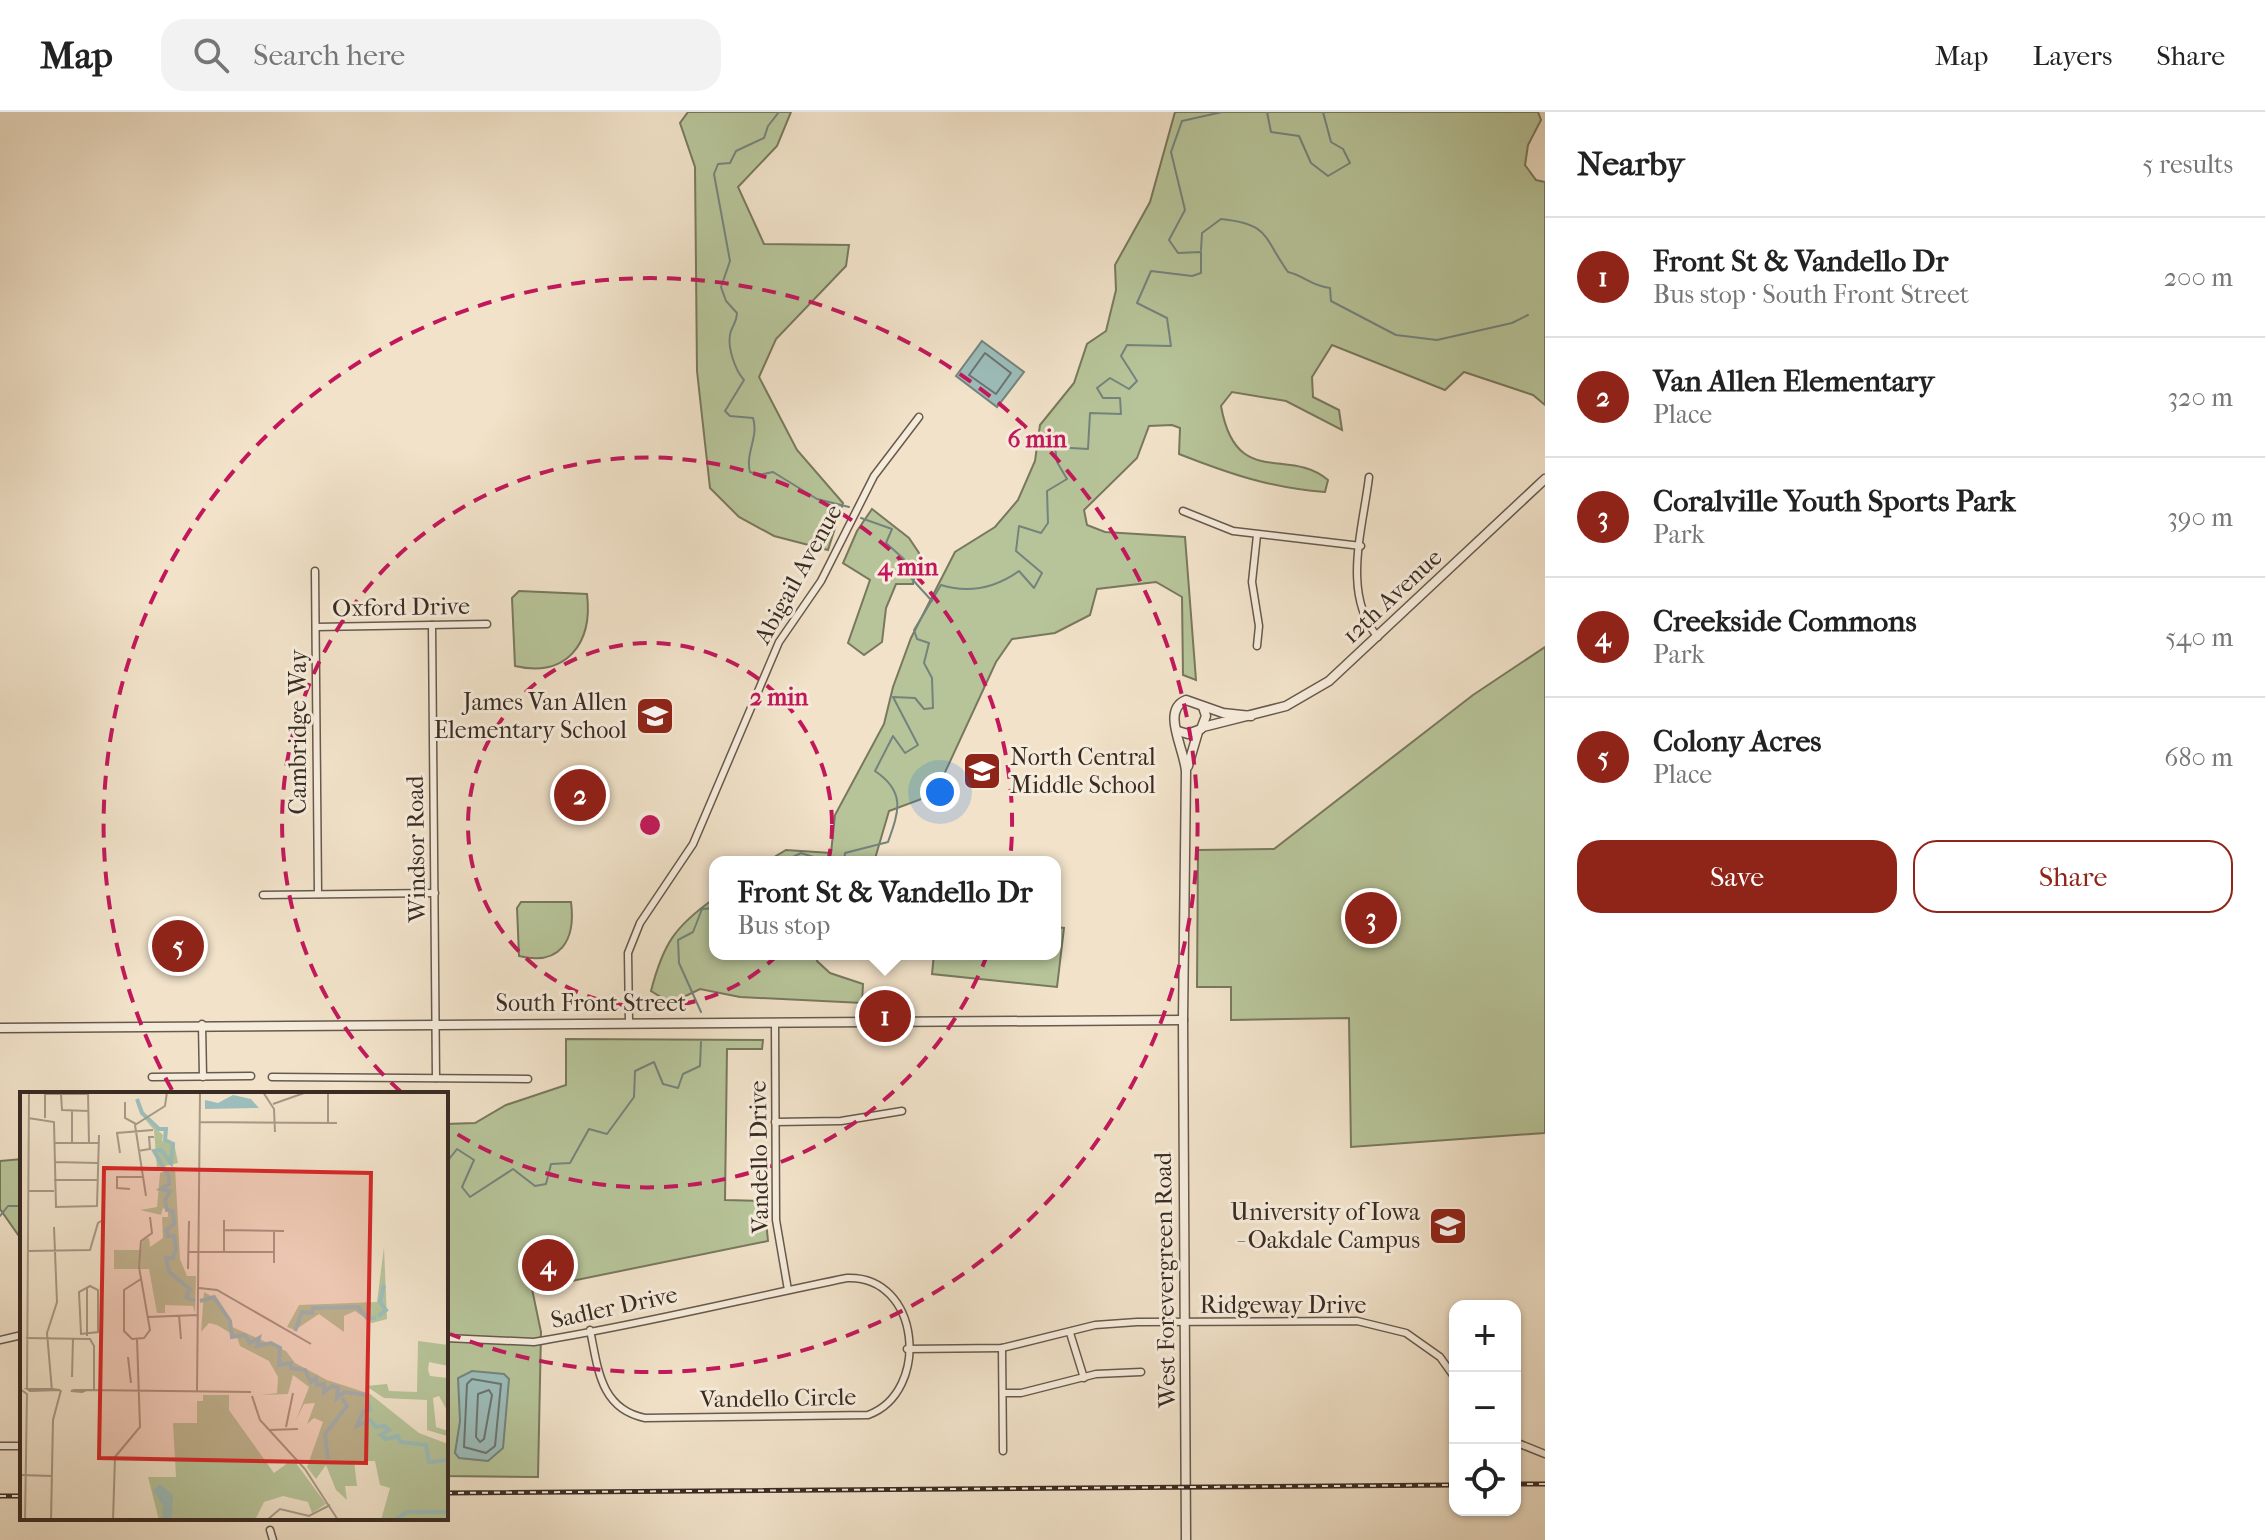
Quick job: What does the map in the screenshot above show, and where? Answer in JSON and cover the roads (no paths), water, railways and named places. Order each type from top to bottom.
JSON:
[{"type":"street","name":"Abigail Avenue","points":[[629,1022],[628,953],[636,931],[693,844],[779,642],[821,581],[874,476],[919,417]]},
{"type":"street","points":[[1369,477],[1358,607],[1378,637]]},
{"type":"street","name":"12th Avenue","points":[[1200,729],[1286,706],[1315,692],[1378,637],[1545,479]]},
{"type":"street","points":[[1183,511],[1233,531],[1361,546]]},
{"type":"street","points":[[1257,535],[1252,582],[1259,626],[1257,646]]},
{"type":"street","name":"Cambridge Way","points":[[315,571],[318,894]]},
{"type":"street","name":"Oxford Drive","points":[[316,627],[487,624]]},
{"type":"street","name":"Windsor Road","points":[[432,625],[436,1078]]},
{"type":"street","points":[[1186,700],[1203,707],[1206,716],[1186,771],[1178,731],[1172,722],[1175,707],[1186,700]]},
{"type":"street","name":"12th Avenue","points":[[1203,707],[1251,716]]},
{"type":"street","points":[[1178,731],[1188,734],[1200,729]]},
{"type":"street","name":"West Forevergreen Road","points":[[1186,771],[1183,1020],[1186,1540]]},
{"type":"street","points":[[263,895],[435,893]]},
{"type":"street","name":"South Front Street","points":[[0,1028],[202,1024],[1183,1020]]},
{"type":"street","name":"Vandello Drive","points":[[775,1023],[776,1220],[788,1290]]},
{"type":"street","points":[[202,1024],[203,1077]]},
{"type":"street","points":[[152,1077],[251,1076]]},
{"type":"street","points":[[272,1077],[528,1079]]},
{"type":"street","points":[[775,1122],[833,1122],[902,1111]]},
{"type":"street","name":"Vandello Circle","points":[[590,1330],[605,1392],[617,1407],[645,1418],[868,1415],[886,1407],[900,1391],[906,1373],[907,1349],[902,1307],[892,1293],[876,1282],[847,1278],[788,1290]]},
{"type":"street","name":"Sadler Drive","points":[[448,1338],[534,1342],[788,1290]]},
{"type":"street","name":"Ridgeway Drive","points":[[907,1349],[1002,1348],[1095,1325],[1137,1322],[1375,1323],[1421,1341],[1440,1357],[1451,1372]]},
{"type":"street","points":[[1070,1333],[1084,1378]]},
{"type":"street","points":[[0,1340],[20,1335]]},
{"type":"street","points":[[1002,1348],[1003,1451]]},
{"type":"street","points":[[1003,1393],[1021,1393],[1084,1378],[1141,1372]]},
{"type":"street","points":[[1520,1444],[1545,1454]]},
{"type":"street","points":[[270,1530],[273,1540]]},
{"type":"water","points":[[982,341],[1024,372],[997,407],[956,376]]},
{"type":"water","points":[[472,1371],[504,1374],[509,1379],[503,1448],[488,1461],[459,1458],[455,1453],[460,1421],[458,1378]]},
{"type":"waterway","points":[[779,112],[768,126],[764,138],[736,151],[730,163],[718,164],[714,174],[730,261],[721,287],[726,301],[737,313],[730,343],[735,364],[744,380],[725,411],[730,416],[753,418],[750,472],[759,475],[773,472],[817,499],[849,507]]},
{"type":"waterway","points":[[845,856],[845,853],[888,842],[897,811],[896,795],[875,771],[893,736],[905,753],[918,745],[893,697],[915,698],[924,709],[933,708],[932,678],[924,663],[929,643],[917,639],[914,630],[941,585],[962,589],[982,588],[1001,582],[1019,571],[1034,588],[1042,573],[1016,551],[1019,526],[1041,533],[1048,523],[1047,491],[1067,479],[1057,462],[1055,447],[1088,449],[1090,413],[1121,414],[1120,398],[1103,398],[1097,388],[1110,378],[1129,389],[1137,381],[1121,356],[1127,345],[1171,346],[1167,318],[1137,303],[1151,271],[1192,276],[1201,273],[1201,252],[1178,253],[1169,240],[1185,210],[1171,152],[1182,121],[1222,112]]},
{"type":"waterway","points":[[1267,112],[1271,132],[1299,136],[1311,163],[1328,176],[1350,163],[1343,149],[1331,142],[1323,112]]},
{"type":"waterway","points":[[1201,250],[1202,233],[1221,219],[1249,224],[1264,234],[1288,272],[1330,288],[1331,301],[1396,335],[1437,340],[1512,323],[1528,315]]},
{"type":"waterway","points":[[861,518],[892,529],[886,543],[905,560],[910,577],[932,601]]},
{"type":"waterway","points":[[795,856],[801,853],[810,856]]},
{"type":"waterway","points":[[701,1012],[679,963],[678,940],[693,932],[702,909],[709,908]]},
{"type":"waterway","points":[[448,1160],[457,1149],[474,1160],[462,1187],[470,1197],[513,1169],[535,1186],[546,1184],[551,1164],[570,1163],[589,1129],[607,1134],[634,1097],[635,1071],[654,1062],[663,1084],[678,1088],[683,1074],[700,1066],[701,1042]]},
{"type":"waterway","points":[[0,1216],[8,1206],[20,1206]]},
{"type":"railway","points":[[1521,1484],[1545,1484]]},
{"type":"railway","points":[[448,1493],[1449,1485]]},
{"type":"railway","points":[[0,1496],[20,1496]]},
{"type":"place","name":"James Van Allen Elementary School","points":[[655,716]]},
{"type":"place","name":"North Central Middle School","points":[[982,771]]},
{"type":"place","name":"Van Allen Elementary","points":[[580,795]]},
{"type":"place","name":"Coralville Youth Sports Park","points":[[1371,918]]},
{"type":"place","name":"Colony Acres","points":[[178,946]]},
{"type":"place","name":"Front St & Vandello Dr","points":[[885,1016]]},
{"type":"place","name":"University of Iowa - Oakdale Campus","points":[[1448,1226]]},
{"type":"place","name":"Creekside Commons","points":[[548,1265]]}]
